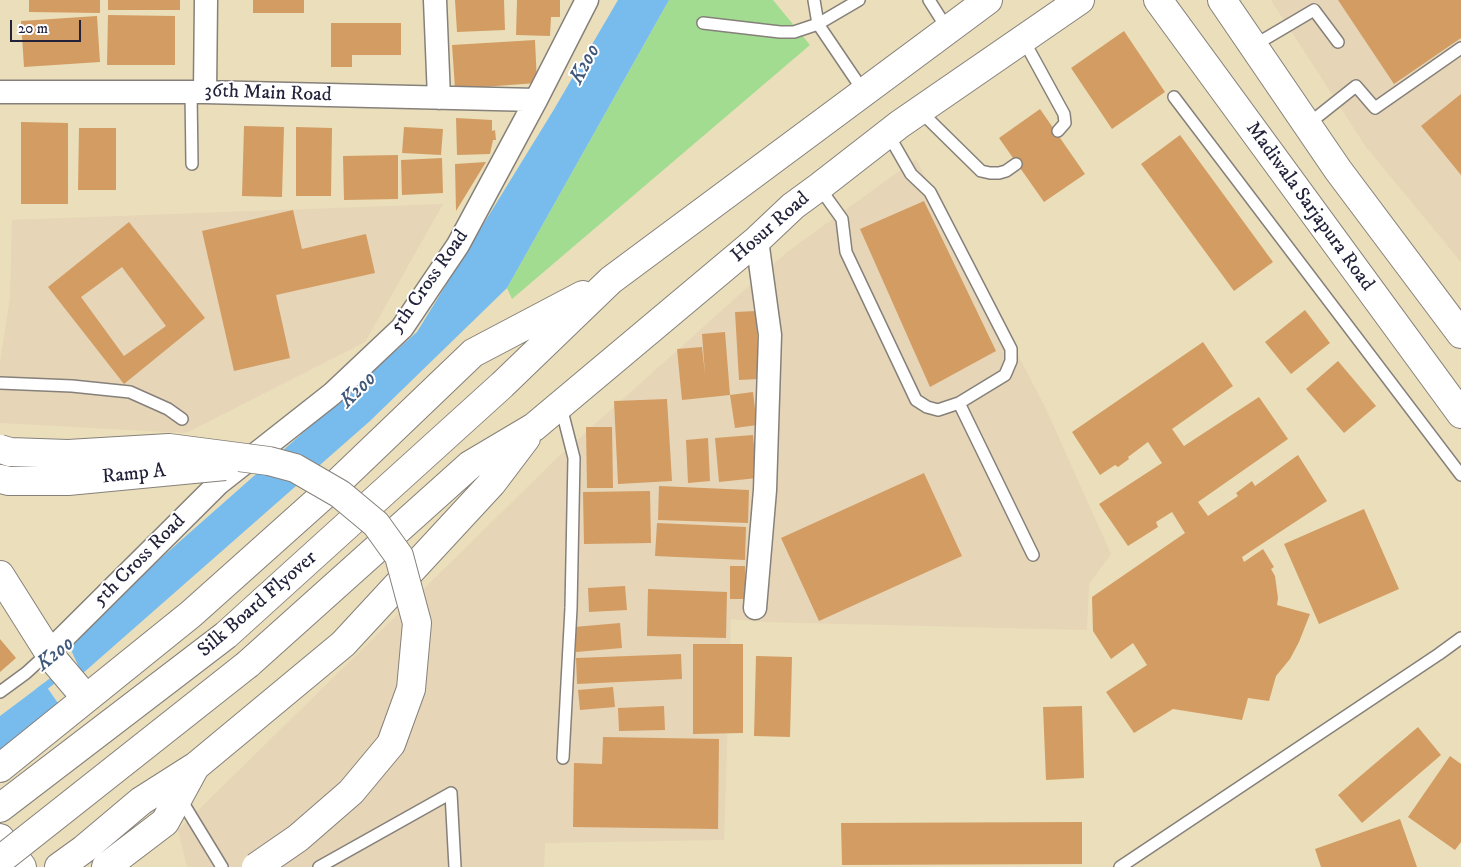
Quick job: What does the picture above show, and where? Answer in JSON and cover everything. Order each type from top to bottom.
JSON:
[{"type":"main road","points":[[0,768],[80,691],[192,614],[333,487],[472,353],[611,280],[988,0]]},
{"type":"main road","name":"Hosur Road","points":[[470,465],[534,427],[757,240],[793,206],[920,110],[1080,0]]},
{"type":"main road","name":"Madiwala Sarjapura Road","points":[[1158,0],[1461,414]]},
{"type":"main road","points":[[1222,0],[1338,170],[1461,334]]},
{"type":"main road","name":"Silk Board Flyover","points":[[0,808],[226,635],[502,385],[611,280]]},
{"type":"main road","points":[[59,867],[84,849],[141,801],[196,766],[343,644],[492,482],[534,427]]},
{"type":"main road","points":[[0,449],[10,452],[68,454],[169,448],[269,461],[295,468],[340,494],[376,524],[399,556],[417,623],[411,689],[391,744],[350,792],[298,838],[256,867]]},
{"type":"main road","name":"Ramp A","points":[[0,479],[9,481],[68,481],[269,461]]},
{"type":"main road","name":"Silk Board Flyover","points":[[0,860],[248,664],[470,465]]},
{"type":"main road","points":[[0,575],[51,656],[80,691]]},
{"type":"main road","points":[[106,867],[165,822],[196,766]]},
{"type":"main road","points":[[0,838],[22,867]]},
{"type":"street","points":[[198,91],[206,0]]},
{"type":"street","points":[[435,0],[439,98]]},
{"type":"street","name":"5th Cross Road","points":[[51,656],[219,483],[332,394],[402,328],[458,245],[587,0]]},
{"type":"street","name":"36th Main Road","points":[[0,92],[198,91],[536,100]]},
{"type":"street","points":[[756,608],[765,490],[770,336],[757,240]]},
{"type":"lane","points":[[814,0],[818,24],[864,92]]},
{"type":"lane","points":[[703,23],[794,32],[818,24],[859,0]]},
{"type":"lane","points":[[929,0],[948,30]]},
{"type":"lane","points":[[1252,46],[1311,5],[1338,42]]},
{"type":"lane","points":[[1023,39],[1064,114],[1065,122],[1058,131]]},
{"type":"lane","points":[[1307,125],[1356,86],[1375,108],[1461,48]]},
{"type":"lane","points":[[192,164],[198,91]]},
{"type":"lane","points":[[1174,97],[1461,475]]},
{"type":"lane","points":[[920,110],[982,171],[990,174],[999,173],[1006,171],[1016,164]]},
{"type":"lane","points":[[819,187],[842,219],[846,252],[916,400],[927,407],[938,410],[959,403],[1005,375],[1011,362],[1011,349],[930,192],[911,174],[888,134]]},
{"type":"lane","points":[[0,383],[72,386],[130,392],[168,409],[182,419]]},
{"type":"lane","points":[[959,403],[1033,555]]},
{"type":"lane","points":[[560,405],[574,458],[571,608],[564,758]]},
{"type":"lane","points":[[1120,867],[1461,638]]},
{"type":"lane","points":[[0,692],[51,656]]},
{"type":"lane","points":[[319,867],[451,792],[455,867]]},
{"type":"lane","points":[[179,797],[222,867]]},
{"type":"shaded area","points":[[1271,0],[1461,0],[1461,262],[1366,147]]},
{"type":"shaded area","points":[[916,159],[1045,407],[1111,554],[1089,584],[1087,630],[765,622],[731,619],[724,840],[545,843],[544,867],[187,867],[178,830],[556,459],[787,252]]},
{"type":"shaded area","points":[[443,204],[365,342],[186,433],[0,423],[0,363],[10,298],[12,220]]},
{"type":"green space","points":[[669,0],[773,0],[810,45],[512,299],[507,288]]},
{"type":"water","points":[[618,0],[669,0],[507,288],[370,421],[82,674],[67,641],[417,332],[553,111]]},
{"type":"water","points":[[44,683],[60,706],[0,751],[0,716]]},
{"type":"building","points":[[29,0],[100,0],[100,13],[29,12]]},
{"type":"building","points":[[108,0],[180,0],[180,10],[108,10]]},
{"type":"building","points":[[253,0],[304,0],[304,13],[253,13]]},
{"type":"building","points":[[455,0],[504,0],[505,30],[457,32]]},
{"type":"building","points":[[517,0],[560,0],[560,17],[551,17],[550,36],[516,35]]},
{"type":"building","points":[[1338,0],[1461,0],[1461,38],[1394,84]]},
{"type":"building","points":[[108,15],[175,16],[175,65],[107,65]]},
{"type":"building","points":[[97,16],[100,62],[24,67],[21,21]]},
{"type":"building","points":[[331,23],[401,23],[401,55],[352,55],[352,67],[331,67]]},
{"type":"building","points":[[1124,31],[1165,92],[1112,129],[1071,68]]},
{"type":"building","points":[[535,40],[537,83],[455,89],[452,45]]},
{"type":"building","points":[[1461,94],[1461,175],[1421,126]]},
{"type":"building","points":[[1040,109],[1085,174],[1044,202],[999,138]]},
{"type":"building","points":[[456,118],[492,120],[492,131],[495,130],[496,140],[493,140],[490,154],[457,155]]},
{"type":"building","points":[[21,122],[68,123],[68,204],[21,204]]},
{"type":"building","points":[[244,126],[284,127],[282,197],[242,196]]},
{"type":"building","points":[[296,127],[332,128],[331,196],[296,196]]},
{"type":"building","points":[[404,127],[443,129],[441,155],[402,153]]},
{"type":"building","points":[[79,128],[116,128],[116,190],[78,190]]},
{"type":"building","points":[[1180,135],[1273,262],[1234,291],[1141,164]]},
{"type":"building","points":[[398,155],[398,199],[344,200],[343,156]]},
{"type":"building","points":[[442,158],[443,193],[402,195],[401,160]]},
{"type":"building","points":[[486,162],[456,211],[455,164]]},
{"type":"building","points":[[924,201],[996,351],[930,387],[860,229]]},
{"type":"building","points":[[293,210],[302,249],[366,234],[375,273],[276,295],[290,358],[234,371],[202,231]]},
{"type":"building","points":[[129,222],[205,318],[124,384],[48,287]],"holes":[[[122,267],[166,326],[124,356],[81,297]]]},
{"type":"building","points":[[1305,310],[1330,343],[1291,374],[1265,342]]},
{"type":"building","points":[[756,311],[759,379],[739,380],[735,312]]},
{"type":"building","points":[[725,332],[730,395],[682,400],[677,349],[702,347],[705,374],[702,334]]},
{"type":"building","points":[[1203,342],[1233,386],[1172,429],[1184,446],[1259,397],[1288,439],[1198,502],[1208,516],[1238,496],[1236,493],[1252,481],[1255,486],[1298,455],[1327,501],[1242,557],[1244,562],[1263,549],[1274,567],[1271,569],[1275,576],[1277,605],[1310,614],[1290,659],[1276,676],[1269,701],[1248,698],[1242,720],[1173,709],[1134,733],[1106,692],[1147,665],[1133,643],[1111,659],[1093,631],[1092,597],[1185,533],[1172,512],[1156,522],[1158,527],[1128,546],[1099,504],[1162,463],[1148,442],[1118,467],[1115,465],[1100,475],[1072,432]]},
{"type":"building","points":[[1338,361],[1376,406],[1344,433],[1306,389]]},
{"type":"building","points":[[753,392],[757,425],[735,428],[730,395]]},
{"type":"building","points":[[667,399],[672,481],[618,484],[614,401]]},
{"type":"building","points":[[586,427],[612,427],[613,488],[587,488]]},
{"type":"building","points":[[753,435],[757,478],[719,482],[715,438]]},
{"type":"building","points":[[708,438],[710,481],[688,483],[686,440]]},
{"type":"building","points":[[924,473],[962,556],[819,621],[781,538]]},
{"type":"building","points":[[659,486],[749,490],[748,523],[658,520]]},
{"type":"building","points":[[650,491],[651,543],[584,544],[583,492]]},
{"type":"building","points":[[1364,509],[1399,589],[1319,624],[1284,544]]},
{"type":"building","points":[[657,523],[746,527],[745,560],[655,556]]},
{"type":"building","points":[[730,566],[745,566],[746,599],[730,599]]},
{"type":"building","points":[[625,586],[627,610],[589,612],[588,588]]},
{"type":"building","points":[[648,589],[727,592],[726,638],[647,636]]},
{"type":"building","points":[[620,623],[622,648],[576,652],[574,627]]},
{"type":"building","points":[[0,639],[16,658],[0,672]]},
{"type":"building","points":[[693,644],[743,644],[743,733],[693,734]]},
{"type":"building","points":[[681,654],[682,679],[577,684],[576,658]]},
{"type":"building","points":[[756,656],[792,657],[790,737],[754,736]]},
{"type":"building","points":[[613,687],[615,707],[580,710],[578,690]]},
{"type":"building","points":[[664,706],[665,730],[619,731],[618,708]]},
{"type":"building","points":[[1082,706],[1084,778],[1046,780],[1043,707]]},
{"type":"building","points":[[1418,727],[1441,755],[1362,823],[1338,795]]},
{"type":"building","points":[[603,737],[719,739],[718,829],[573,827],[574,763],[602,764]]},
{"type":"building","points":[[1450,756],[1461,764],[1461,842],[1455,850],[1408,817]]},
{"type":"building","points":[[1400,819],[1417,867],[1321,867],[1315,849]]},
{"type":"building","points":[[1082,822],[1082,864],[842,865],[841,823]]},
{"type":"waterway","name":"K200","points":[[39,691],[60,675]]}]
